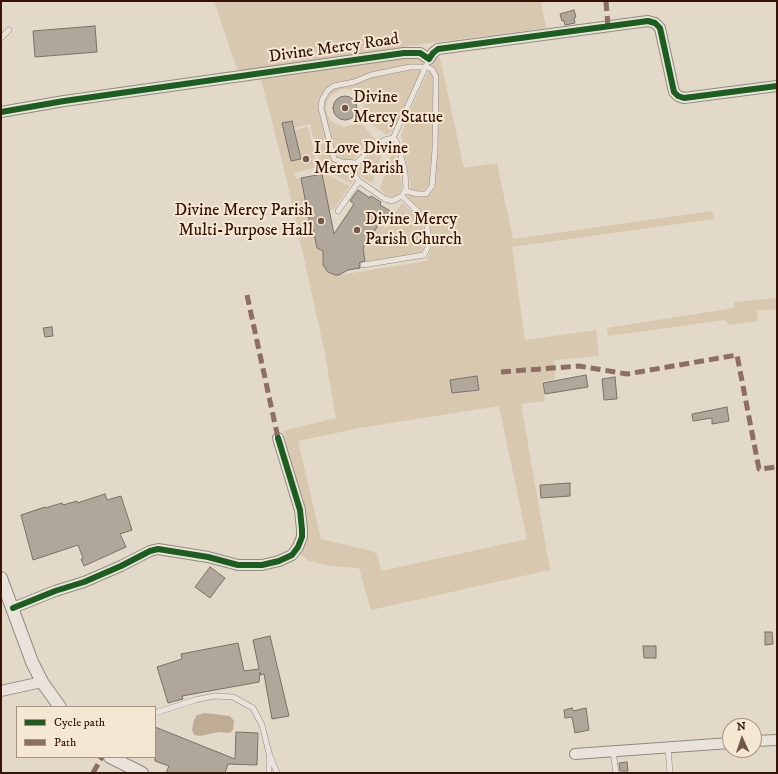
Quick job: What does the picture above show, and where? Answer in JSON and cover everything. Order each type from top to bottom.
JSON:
[{"type":"street","points":[[428,63],[433,53],[438,50],[648,21],[655,23],[660,28],[674,92],[678,96],[684,98],[777,86]]},
{"type":"street","name":"Divine Mercy Road","points":[[1,112],[64,101],[404,53],[420,53],[428,63]]},
{"type":"street","points":[[13,608],[55,591],[84,582],[150,551],[158,549],[208,557],[238,565],[262,565],[279,561],[292,555],[298,547],[302,537],[300,510],[278,438]]},
{"type":"street","points":[[1,578],[32,662],[42,682],[59,706]]},
{"type":"street","points":[[1,691],[42,682]]},
{"type":"street","points":[[762,741],[777,740]]},
{"type":"street","points":[[575,754],[722,744]]},
{"type":"street","points":[[112,758],[142,773]]},
{"type":"lane","points":[[1,38],[9,30]]},
{"type":"lane","points":[[393,138],[428,63]]},
{"type":"lane","points":[[357,163],[342,162],[334,159],[322,114],[322,100],[324,94],[334,86],[354,82],[371,75],[428,63]]},
{"type":"lane","points":[[404,193],[426,194],[430,190],[433,181],[436,78],[428,63]]},
{"type":"lane","points":[[393,138],[398,145],[406,180],[404,193],[396,200],[387,201],[359,181],[354,174],[357,163],[367,152],[378,143],[393,138]]},
{"type":"lane","points":[[338,211],[359,181]]},
{"type":"lane","points":[[363,265],[424,255],[428,247],[429,239],[427,226],[404,193]]},
{"type":"lane","points":[[156,714],[194,700],[214,696],[233,697],[253,708],[262,725],[269,753],[277,773]]},
{"type":"lane","points":[[668,747],[670,773]]},
{"type":"lane","points":[[613,751],[616,773]]},
{"type":"lane","points":[[269,753],[269,773]]},
{"type":"shaded area","points":[[214,1],[541,1],[546,28],[422,44],[238,72]]},
{"type":"shaded area","points":[[436,55],[440,58],[464,168],[497,163],[513,239],[712,211],[714,219],[512,247],[525,340],[596,330],[599,356],[554,360],[555,379],[542,381],[545,401],[521,404],[550,570],[371,610],[359,568],[330,566],[309,561],[290,547],[296,534],[296,513],[276,447],[286,444],[283,431],[336,418],[324,349],[286,177],[261,79],[395,59],[411,58],[426,61],[394,128],[386,135],[362,116],[364,106],[360,96],[356,93],[346,89],[341,90],[336,92],[328,99],[326,110],[330,120],[344,127],[355,124],[359,121],[376,140],[360,152],[354,159],[351,171],[353,180],[351,184],[321,168],[310,124],[294,128],[292,121],[282,123],[291,161],[301,159],[294,130],[308,127],[318,167],[294,173],[296,179],[301,178],[311,229],[313,229],[317,248],[324,252],[322,256],[323,265],[328,272],[335,275],[426,261],[432,247],[431,227],[425,214],[407,197],[410,192],[410,182],[401,136],[406,119]],"holes":[[[499,406],[527,539],[381,571],[378,555],[372,551],[321,539],[298,441],[360,428]]]},
{"type":"shaded area","points":[[381,147],[384,147],[384,149],[372,183],[359,174],[359,168],[365,160]]},
{"type":"shaded area","points":[[392,151],[397,160],[402,186],[400,193],[391,197],[385,195],[380,189]]},
{"type":"shaded area","points":[[322,173],[350,186],[334,209],[329,210]]},
{"type":"shaded area","points":[[402,203],[418,216],[423,226],[425,238],[422,252],[366,262],[363,248],[379,223],[386,228],[389,224],[394,227],[401,217],[395,213]]},
{"type":"shaded area","points":[[777,298],[777,309],[757,311],[758,321],[730,325],[725,320],[608,336],[607,328],[734,308],[734,302]]},
{"type":"shaded area","points":[[205,713],[230,716],[234,721],[233,730],[230,733],[219,732],[200,736],[194,735],[192,730],[194,720],[197,715]]},
{"type":"building","points":[[574,10],[576,17],[574,18],[575,23],[565,25],[560,14]]},
{"type":"building","points":[[95,26],[97,52],[35,57],[33,31]]},
{"type":"building","points":[[345,96],[354,99],[357,108],[354,117],[345,120],[336,117],[333,108],[336,99]]},
{"type":"building","points":[[292,121],[301,159],[291,161],[282,123]]},
{"type":"building","name":"Divine Mercy Parish Church","points":[[322,174],[334,234],[354,204],[350,201],[358,190],[370,198],[371,196],[381,202],[380,205],[392,212],[384,223],[381,221],[363,248],[365,261],[360,262],[360,268],[348,270],[339,275],[328,272],[323,265],[323,251],[317,248],[313,229],[311,230],[301,178]]},
{"type":"building","points":[[52,327],[53,336],[45,337],[43,328]]},
{"type":"building","points":[[586,375],[588,387],[545,394],[543,383]]},
{"type":"building","points":[[477,376],[479,390],[452,393],[450,380]]},
{"type":"building","points":[[615,377],[617,399],[604,400],[602,379]]},
{"type":"building","points":[[727,407],[729,421],[712,424],[712,418],[693,421],[692,414]]},
{"type":"building","points":[[570,483],[570,496],[541,498],[540,485]]},
{"type":"building","points":[[105,494],[107,500],[121,496],[132,530],[120,534],[126,547],[84,566],[81,559],[83,558],[78,545],[33,560],[21,515],[62,503],[63,505],[77,501],[77,503]]},
{"type":"building","points":[[210,567],[225,578],[210,598],[195,587]]},
{"type":"building","points":[[765,632],[772,632],[773,644],[765,645]]},
{"type":"building","points":[[270,636],[289,716],[272,719],[264,674],[260,675],[260,672],[259,682],[182,696],[183,699],[168,703],[157,667],[182,659],[181,654],[238,643],[244,671],[259,669],[253,640]]},
{"type":"building","points":[[643,646],[656,646],[656,658],[644,658]]},
{"type":"building","points":[[572,708],[573,711],[586,708],[589,730],[575,733],[572,717],[565,718],[564,710]]},
{"type":"building","points":[[156,727],[235,759],[236,732],[258,733],[257,765],[228,764],[225,773],[166,773],[169,766],[155,761]]},
{"type":"building","points":[[627,762],[628,771],[620,771],[619,763]]},
{"type":"marked path","points":[[606,1],[608,27]]},
{"type":"marked path","points":[[247,295],[278,438]]},
{"type":"marked path","points":[[501,372],[579,366],[627,374],[737,355],[759,469],[777,467]]},
{"type":"marked path","points":[[93,773],[101,758]]},
{"type":"cycle path","points":[[1,112],[64,101],[404,53],[420,53],[429,59],[438,49],[648,21],[655,23],[660,28],[674,92],[678,96],[684,98],[777,86]]},
{"type":"cycle path","points":[[13,608],[55,591],[84,582],[121,566],[150,551],[158,549],[208,557],[238,565],[262,565],[279,561],[292,555],[298,547],[302,537],[300,510],[278,438]]},
{"type":"place","name":"Divine Mercy Statue","points":[[345,108]]},
{"type":"place","name":"I Love Divine Mercy Parish","points":[[306,159]]},
{"type":"place","name":"Divine Mercy Parish Multi-Purpose Hall","points":[[321,221]]},
{"type":"place","name":"Divine Mercy Parish Church","points":[[357,230]]}]
